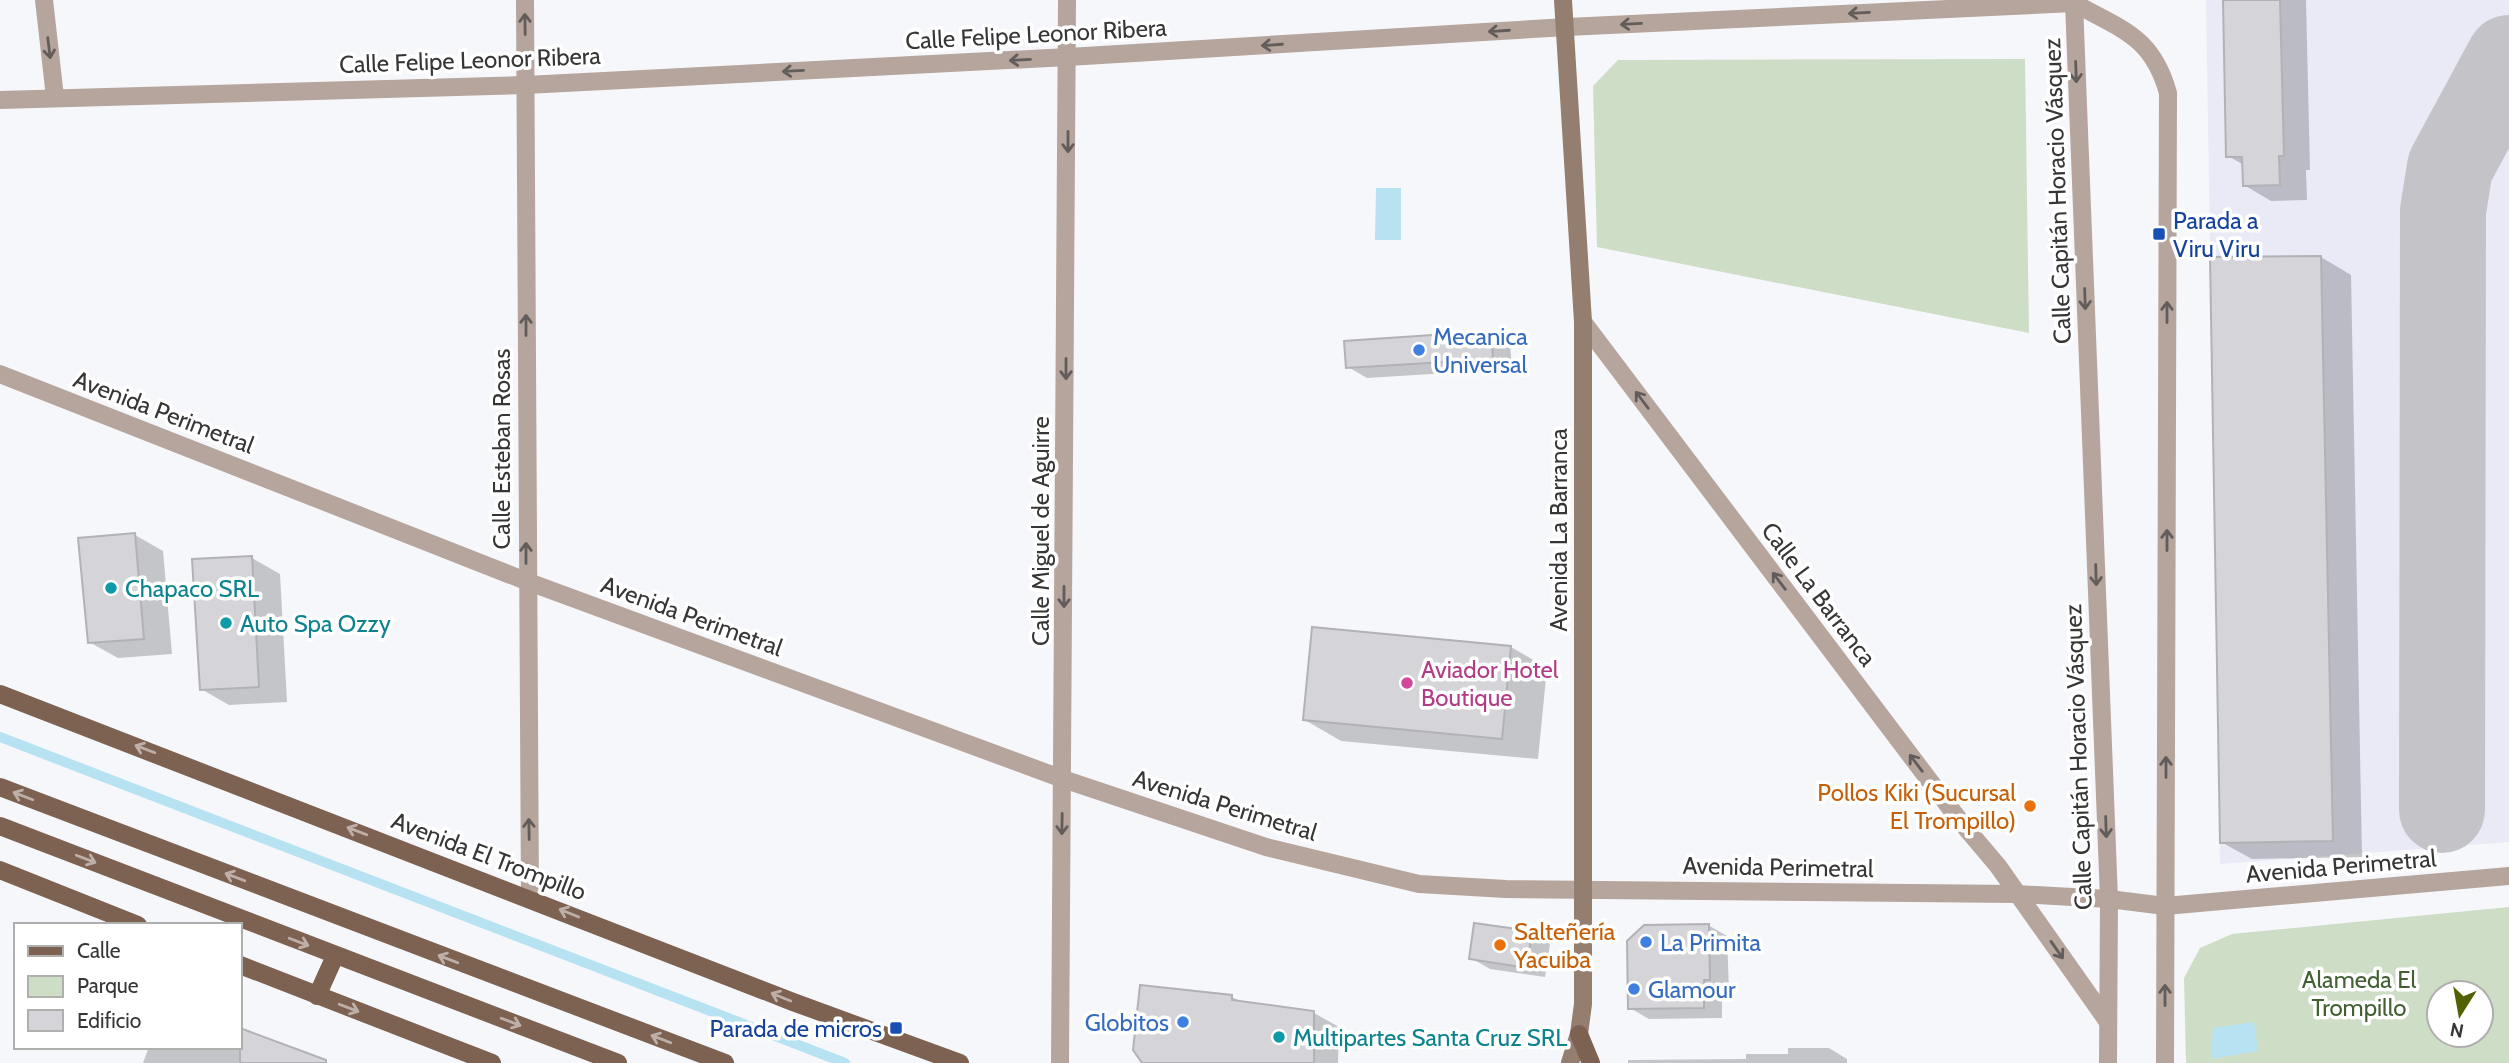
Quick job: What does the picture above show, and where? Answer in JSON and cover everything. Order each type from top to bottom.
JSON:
[{"type":"main road","name":"Avenida El Trompillo","points":[[0,694],[793,1002],[960,1063]]},
{"type":"main road","points":[[0,787],[725,1063]]},
{"type":"main road","points":[[0,826],[618,1063]]},
{"type":"main road","points":[[0,870],[133,923]]},
{"type":"main road","points":[[317,996],[335,956]]},
{"type":"main road","points":[[242,966],[492,1063]]},
{"type":"main road","points":[[1579,1034],[1591,1063]]},
{"type":"street","points":[[44,0],[55,97]]},
{"type":"street","name":"Calle Esteban Rosas","points":[[525,0],[526,581],[530,898]]},
{"type":"street","name":"Calle Miguel de Aguirre","points":[[1060,1063],[1067,0]]},
{"type":"street","name":"Avenida La Barranca","points":[[1563,0],[1567,27],[1583,322],[1583,1004],[1579,1034],[1569,1062]]},
{"type":"street","name":"Calle Felipe Leonor Ribera","points":[[0,100],[526,85],[1068,57],[1567,27],[2074,3]]},
{"type":"street","name":"Calle Capitán Horacio Vásquez","points":[[2074,3],[2109,899],[2108,1063]]},
{"type":"street","name":"Calle Capitán Horacio Vásquez","points":[[2074,3],[2141,41],[2161,68],[2168,93],[2165,1063]]},
{"type":"street","name":"Calle La Barranca","points":[[1583,322],[2017,894],[2108,1022]]},
{"type":"street","name":"Avenida Perimetral","points":[[0,374],[526,581],[1063,779],[1266,847],[1419,884],[1581,889],[2017,894],[2109,899],[2165,906],[2509,876]]},
{"type":"shaded area","points":[[2206,0],[2509,0],[2509,842],[2220,864]]},
{"type":"green space","points":[[2025,59],[2029,333],[1597,247],[1593,86],[1618,60]]},
{"type":"green space","name":"Alameda El Trompillo","points":[[2509,907],[2509,1063],[2186,1063],[2184,978],[2200,948],[2232,934]]},
{"type":"water","points":[[1376,188],[1401,188],[1401,240],[1375,240]]},
{"type":"water","points":[[2254,1022],[2258,1051],[2211,1059],[2213,1028]]},
{"type":"building","points":[[2223,0],[2280,0],[2284,156],[2279,156],[2280,185],[2243,186],[2242,157],[2226,157]]},
{"type":"building","points":[[2321,256],[2333,841],[2220,843],[2210,257]]},
{"type":"building","name":"Mecanica Universal","points":[[1491,331],[1493,359],[1346,368],[1344,341]]},
{"type":"building","name":"Chapaco SRL","points":[[135,533],[144,639],[88,643],[78,538]]},
{"type":"building","name":"Auto Spa Ozzy","points":[[252,556],[259,687],[200,690],[192,559]]},
{"type":"building","name":"Aviador Hotel Boutique","points":[[1312,627],[1511,646],[1502,739],[1303,720]]},
{"type":"building","name":"Salteñería Yacuiba","points":[[1474,923],[1532,931],[1527,968],[1469,959]]},
{"type":"building","points":[[1709,924],[1710,980],[1704,980],[1704,1008],[1628,1009],[1627,941],[1644,925]]},
{"type":"building","points":[[1140,985],[1232,995],[1232,1000],[1314,1011],[1314,1063],[1142,1063],[1133,1050]]},
{"type":"building","points":[[242,1029],[326,1060],[326,1063],[240,1063]]},
{"type":"waterway","points":[[0,737],[845,1063]]},
{"type":"taxiway","points":[[2442,810],[2443,211],[2450,167],[2509,58]]},
{"type":"place","name":"Parada a Viru Viru","points":[[2159,234]]},
{"type":"place","name":"Mecanica Universal","points":[[1419,350]]},
{"type":"place","name":"Chapaco SRL","points":[[111,588]]},
{"type":"place","name":"Auto Spa Ozzy","points":[[226,623]]},
{"type":"place","name":"Aviador Hotel Boutique","points":[[1407,683]]},
{"type":"place","name":"Pollos Kiki (Sucursal El Trompillo)","points":[[2030,806]]},
{"type":"place","name":"La Primita","points":[[1646,942]]},
{"type":"place","name":"Salteñería Yacuiba","points":[[1500,945]]},
{"type":"place","name":"Glamour","points":[[1634,989]]},
{"type":"place","name":"Globitos","points":[[1183,1022]]},
{"type":"place","name":"Parada de micros","points":[[896,1028]]},
{"type":"place","name":"Multipartes Santa Cruz SRL","points":[[1279,1037]]}]
